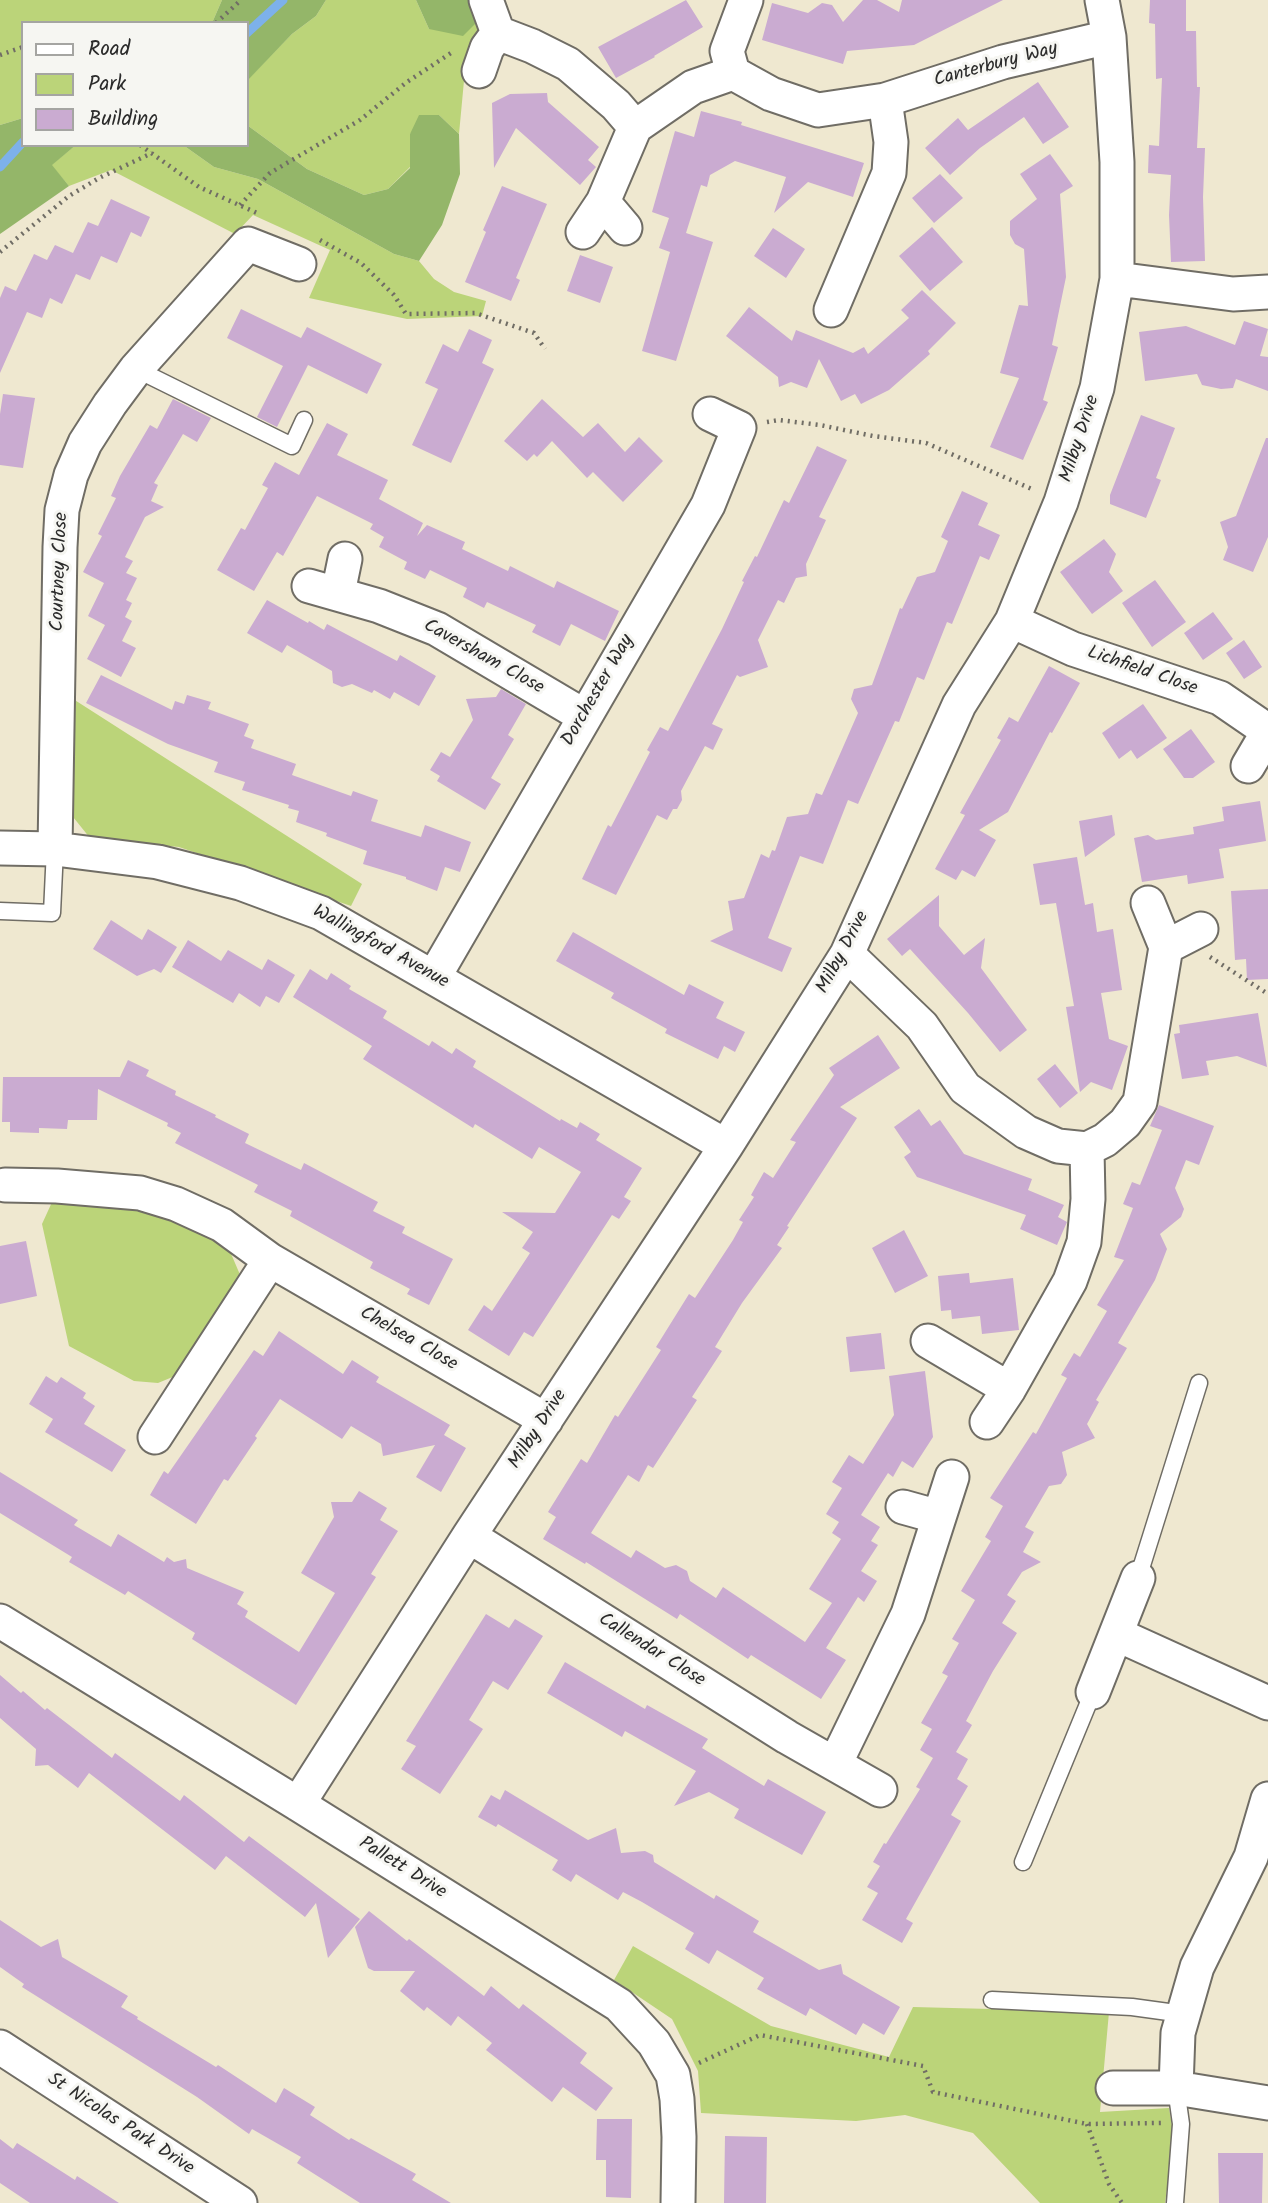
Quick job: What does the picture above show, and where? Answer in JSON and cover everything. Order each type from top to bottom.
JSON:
[{"type":"street","points":[[486,0],[498,33],[568,64],[616,105],[635,127]]},
{"type":"street","points":[[583,232],[603,202],[635,127],[693,87],[733,74],[727,51],[746,0]]},
{"type":"street","name":"Milby Drive","points":[[298,1804],[469,1536],[726,1146],[847,954],[959,705],[1012,621],[1061,502],[1097,388],[1117,279],[1117,162],[1109,37],[1102,0]]},
{"type":"street","points":[[479,71],[487,48],[498,33]]},
{"type":"street","name":"Canterbury Way","points":[[733,74],[771,94],[818,110],[885,100],[1003,62],[1109,37]]},
{"type":"street","points":[[831,310],[889,173],[891,142],[885,100]]},
{"type":"street","points":[[603,202],[625,228]]},
{"type":"street","name":"Courtney Close","points":[[55,849],[59,561],[62,510],[71,475],[85,443],[136,369],[248,244],[303,250]]},
{"type":"street","points":[[1117,279],[1233,294],[1268,292]]},
{"type":"street","name":"Dorchester Way","points":[[435,977],[708,505],[724,421]]},
{"type":"street","name":"Caversham Close","points":[[345,559],[324,589],[379,606],[437,629],[584,716]]},
{"type":"street","name":"Lichfield Close","points":[[1012,621],[1073,649],[1220,698],[1268,731],[1248,766]]},
{"type":"street","name":"Wallingford Avenue","points":[[0,848],[55,849],[158,862],[240,883],[321,913],[726,1146]]},
{"type":"street","points":[[847,954],[922,1026],[965,1088],[1026,1132],[1058,1146],[1087,1149],[1105,1140],[1125,1123],[1140,1102],[1181,939],[1148,904]]},
{"type":"street","points":[[987,1422],[1009,1389],[1070,1281],[1084,1242],[1088,1199],[1087,1149]]},
{"type":"street","name":"Chelsea Close","points":[[5,1185],[140,1193],[176,1204],[222,1225],[270,1260],[546,1420]]},
{"type":"street","points":[[155,1437],[270,1260]]},
{"type":"street","points":[[928,1341],[1009,1389]]},
{"type":"street","points":[[835,1763],[908,1614],[952,1478]]},
{"type":"street","points":[[903,1507],[939,1517]]},
{"type":"street","name":"Callendar Close","points":[[469,1536],[787,1737],[880,1790]]},
{"type":"street","points":[[1093,1692],[1138,1578]]},
{"type":"street","name":"Pallett Drive","points":[[0,1621],[619,2005],[654,2043],[673,2075],[677,2099],[678,2203]]},
{"type":"street","points":[[1116,1634],[1268,1703]]},
{"type":"street","points":[[1176,2088],[1181,2024],[1197,1967],[1251,1857],[1268,1799]]},
{"type":"street","name":"St Nicolas Park Drive","points":[[0,2047],[240,2203]]},
{"type":"street","points":[[1113,2088],[1176,2088],[1268,2103]]},
{"type":"lane","points":[[136,369],[292,446],[304,420]]},
{"type":"lane","points":[[0,911],[52,913],[55,849]]},
{"type":"lane","points":[[1138,1578],[1199,1382]]},
{"type":"lane","points":[[1023,1862],[1093,1692]]},
{"type":"lane","points":[[992,2000],[1132,2007],[1181,2024]]},
{"type":"lane","points":[[1175,2203],[1181,2124],[1176,2088]]},
{"type":"path","points":[[218,21],[241,0]]},
{"type":"path","points":[[240,205],[270,173],[360,120],[407,82],[453,51],[498,33]]},
{"type":"path","points":[[0,55],[21,48]]},
{"type":"path","points":[[144,147],[199,187],[258,214]]},
{"type":"path","points":[[0,253],[69,196],[99,178],[152,153]]},
{"type":"path","points":[[303,250],[333,246],[361,263],[394,295],[407,314],[475,313],[534,333],[545,349]]},
{"type":"path","points":[[724,421],[779,420],[926,443],[1061,502]]},
{"type":"path","points":[[1181,939],[1268,994]]},
{"type":"path","points":[[673,2075],[760,2035],[923,2066],[933,2092],[1087,2124],[1181,2124]]},
{"type":"path","points":[[1087,2124],[1109,2184],[1122,2203]]},
{"type":"green space","points":[[0,0],[222,0],[213,21],[21,21],[21,119],[0,125]]},
{"type":"green space","points":[[222,0],[326,0],[316,16],[292,34],[248,80],[248,21],[213,21]]},
{"type":"green space","points":[[326,0],[416,0],[429,29],[479,20],[480,38],[465,70],[459,134],[439,115],[410,134],[410,167],[388,189],[364,195],[307,169],[248,126],[248,79],[292,34],[316,16]]},
{"type":"green space","points":[[416,0],[478,0],[479,20],[463,36],[429,29]]},
{"type":"green space","points":[[419,115],[439,115],[459,134],[460,174],[442,225],[419,261],[394,254],[258,179],[214,167],[186,147],[248,147],[248,126],[307,169],[364,195],[388,189],[410,168],[410,134]]},
{"type":"green space","points":[[21,119],[21,147],[74,147],[52,165],[69,186],[0,234],[0,125]]},
{"type":"green space","points":[[74,147],[186,147],[214,167],[258,179],[394,254],[419,261],[434,279],[454,292],[486,301],[482,316],[407,319],[309,298],[330,250],[253,215],[235,234],[111,170],[69,186],[51,165]]},
{"type":"green space","points":[[70,697],[362,884],[351,906],[179,847],[90,838],[69,812]]},
{"type":"green space","points":[[53,1200],[137,1202],[226,1242],[241,1277],[183,1370],[175,1376],[158,1383],[134,1381],[69,1346],[42,1224]]},
{"type":"green space","points":[[633,1946],[771,2026],[889,2057],[913,2007],[1109,2012],[1100,2112],[1169,2108],[1174,2138],[1165,2203],[1040,2203],[973,2133],[905,2115],[856,2121],[701,2113],[698,2071],[672,2019],[614,1980]]},
{"type":"building","points":[[686,0],[703,27],[616,78],[598,47]]},
{"type":"building","points":[[863,0],[877,0],[899,12],[902,0],[1003,0],[914,45],[847,51],[843,64],[762,40],[772,3],[808,13],[822,3],[832,5],[843,22]]},
{"type":"building","points":[[1150,0],[1186,0],[1186,31],[1196,31],[1197,87],[1200,87],[1197,148],[1205,148],[1205,261],[1171,262],[1171,175],[1148,173],[1149,145],[1159,146],[1162,78],[1156,79],[1155,24],[1149,23]]},
{"type":"building","points":[[1038,82],[1069,127],[1043,144],[1024,117],[980,148],[950,175],[925,148],[958,118],[968,130]]},
{"type":"building","points":[[547,93],[548,102],[599,147],[588,160],[596,167],[580,185],[516,128],[494,168],[492,103],[510,94]]},
{"type":"building","points":[[701,111],[864,163],[853,197],[808,182],[774,213],[786,177],[735,161],[710,175],[707,187],[701,185],[686,233],[713,242],[676,361],[642,351],[670,252],[659,248],[669,218],[652,212],[675,131],[694,137]]},
{"type":"building","points":[[1050,154],[1073,186],[1060,194],[1066,277],[1052,345],[1058,347],[1043,400],[1048,402],[1023,460],[990,447],[1019,378],[1000,373],[1019,305],[1028,306],[1024,249],[1015,244],[1010,235],[1010,221],[1037,199],[1020,174]]},
{"type":"building","points":[[940,174],[963,198],[934,223],[912,198]]},
{"type":"building","points":[[502,186],[547,204],[516,278],[520,280],[511,301],[465,282]]},
{"type":"building","points":[[111,199],[150,217],[141,237],[131,232],[117,263],[101,256],[90,280],[76,274],[62,304],[50,298],[42,318],[27,312],[0,373],[0,298],[5,286],[16,291],[34,254],[47,260],[55,245],[73,253],[88,222],[98,226]]},
{"type":"building","points":[[932,227],[963,262],[930,291],[899,256]]},
{"type":"building","points":[[773,228],[805,249],[786,278],[754,256]]},
{"type":"building","points":[[580,255],[613,267],[600,303],[567,291]]},
{"type":"building","points":[[922,290],[956,323],[928,351],[930,354],[889,390],[861,404],[855,394],[841,401],[819,359],[807,388],[791,382],[779,387],[778,377],[726,336],[749,307],[792,341],[796,330],[853,353],[864,347],[868,354],[909,318],[901,310]]},
{"type":"building","points":[[241,309],[301,338],[307,327],[382,364],[367,394],[308,365],[277,427],[257,417],[283,366],[227,338]]},
{"type":"building","points":[[1244,321],[1268,329],[1260,356],[1268,357],[1268,391],[1236,379],[1233,388],[1221,389],[1202,385],[1197,374],[1145,381],[1139,332],[1186,326],[1235,345]]},
{"type":"building","points":[[469,329],[492,340],[482,363],[494,369],[451,463],[412,445],[438,389],[425,383],[443,344],[458,352]]},
{"type":"building","points":[[3,394],[35,398],[23,468],[0,465],[0,414]]},
{"type":"building","points":[[173,399],[211,418],[197,442],[183,434],[154,483],[158,485],[151,501],[164,507],[145,517],[125,557],[133,561],[126,573],[137,578],[126,600],[132,603],[125,617],[132,621],[122,641],[136,648],[121,677],[87,659],[105,625],[88,616],[104,583],[83,572],[102,536],[98,534],[116,498],[111,496],[120,476],[150,425],[157,429]]},
{"type":"building","points":[[542,399],[583,437],[598,423],[625,452],[639,437],[663,461],[623,502],[593,472],[587,478],[552,441],[537,457],[534,454],[527,461],[504,441]]},
{"type":"building","points":[[1141,415],[1175,428],[1156,478],[1161,480],[1146,518],[1110,504],[1110,495]]},
{"type":"building","points":[[327,423],[348,434],[337,455],[388,480],[379,499],[423,523],[417,536],[427,525],[465,542],[462,549],[508,571],[510,566],[554,588],[557,581],[619,611],[605,641],[571,624],[560,646],[532,632],[536,625],[487,602],[484,608],[463,597],[467,588],[430,570],[425,579],[404,569],[407,562],[379,547],[384,537],[370,529],[373,524],[317,496],[283,556],[277,552],[254,591],[217,570],[241,528],[245,530],[268,488],[262,485],[275,462],[299,475]]},
{"type":"building","points":[[1266,438],[1268,537],[1253,572],[1223,560],[1228,547],[1220,522],[1236,516]]},
{"type":"building","points":[[817,446],[847,460],[819,517],[826,520],[806,564],[807,576],[796,578],[784,603],[778,600],[758,640],[768,667],[740,677],[737,675],[712,724],[723,729],[713,750],[705,746],[681,791],[682,800],[677,809],[673,809],[667,820],[657,815],[616,895],[582,879],[608,825],[611,827],[650,752],[647,750],[660,727],[668,731],[722,629],[744,582],[742,581],[755,556],[757,557],[784,500],[789,503]]},
{"type":"building","points":[[962,491],[988,503],[978,525],[1000,535],[989,560],[980,556],[952,624],[947,622],[924,680],[917,677],[899,722],[895,721],[858,804],[848,800],[823,864],[800,856],[768,938],[792,948],[782,972],[710,941],[733,930],[728,901],[744,898],[761,854],[769,858],[772,850],[775,851],[787,817],[808,814],[816,793],[822,795],[858,713],[851,699],[854,689],[872,685],[900,608],[902,609],[917,577],[935,572],[948,541],[941,537]]},
{"type":"building","points":[[1104,539],[1116,554],[1109,572],[1123,591],[1092,614],[1060,572]]},
{"type":"building","points":[[1155,580],[1186,622],[1152,647],[1122,603]]},
{"type":"building","points":[[267,600],[324,630],[327,624],[397,661],[400,655],[436,676],[419,706],[394,692],[390,699],[374,690],[372,693],[352,684],[342,687],[333,683],[332,671],[287,645],[282,653],[247,633]]},
{"type":"building","points":[[1213,612],[1233,639],[1203,660],[1184,633]]},
{"type":"building","points":[[1244,640],[1262,667],[1244,679],[1226,653]]},
{"type":"building","points":[[1049,666],[1080,683],[1052,733],[1050,732],[1008,812],[979,830],[996,840],[975,877],[962,870],[956,880],[935,869],[965,815],[960,813],[1001,740],[997,738],[1009,717],[1018,722]]},
{"type":"building","points":[[101,675],[172,710],[175,701],[184,704],[187,695],[211,702],[208,709],[249,724],[244,736],[254,740],[251,748],[296,764],[292,775],[351,796],[353,791],[378,800],[371,821],[421,837],[425,825],[471,842],[460,872],[445,867],[437,891],[406,877],[363,864],[367,851],[296,822],[299,811],[288,808],[289,805],[242,790],[245,782],[214,772],[218,762],[168,744],[86,703]]},
{"type":"building","points":[[501,689],[526,704],[508,735],[514,739],[491,778],[501,784],[485,810],[437,781],[440,776],[430,770],[441,752],[450,757],[473,720],[466,699],[496,697]]},
{"type":"building","points":[[1143,704],[1167,738],[1137,759],[1131,750],[1119,759],[1102,733]]},
{"type":"building","points":[[1191,729],[1215,762],[1193,778],[1184,778],[1163,749]]},
{"type":"building","points":[[1260,801],[1266,841],[1219,849],[1224,878],[1188,884],[1187,875],[1142,882],[1134,838],[1148,835],[1156,840],[1194,834],[1193,827],[1224,821],[1222,807]]},
{"type":"building","points":[[1112,815],[1115,835],[1085,857],[1079,821]]},
{"type":"building","points":[[1077,857],[1085,905],[1093,903],[1097,932],[1113,929],[1122,990],[1101,993],[1109,1039],[1128,1046],[1112,1090],[1091,1082],[1080,1092],[1066,1007],[1074,1006],[1056,903],[1040,905],[1033,864]]},
{"type":"building","points":[[1268,889],[1268,979],[1247,980],[1246,959],[1235,960],[1231,891]]},
{"type":"building","points":[[939,895],[939,926],[964,955],[985,938],[981,968],[1027,1030],[1000,1052],[910,949],[902,956],[887,939]]},
{"type":"building","points":[[111,920],[142,940],[148,929],[177,947],[161,973],[154,969],[137,976],[93,949]]},
{"type":"building","points":[[573,932],[684,995],[689,984],[724,1002],[716,1018],[745,1032],[735,1052],[724,1046],[718,1059],[665,1033],[667,1029],[611,998],[614,993],[556,961]]},
{"type":"building","points":[[188,940],[221,961],[228,950],[262,970],[268,959],[295,975],[279,1003],[266,996],[260,1007],[239,993],[233,1003],[172,967]]},
{"type":"building","points":[[310,969],[327,980],[331,973],[351,986],[349,989],[387,1011],[383,1018],[429,1046],[432,1041],[452,1054],[456,1048],[476,1061],[473,1067],[560,1121],[561,1119],[577,1128],[580,1122],[600,1134],[596,1140],[642,1168],[624,1197],[631,1201],[619,1219],[612,1215],[533,1337],[524,1332],[509,1356],[468,1330],[484,1305],[492,1311],[530,1253],[522,1248],[533,1232],[502,1212],[555,1213],[581,1172],[539,1147],[532,1159],[475,1124],[473,1128],[363,1059],[372,1046],[293,997]]},
{"type":"building","points":[[1258,1013],[1267,1067],[1237,1056],[1206,1061],[1209,1075],[1182,1079],[1174,1034],[1180,1033],[1179,1025]]},
{"type":"building","points":[[878,1035],[900,1068],[840,1107],[857,1118],[787,1226],[789,1227],[777,1245],[782,1248],[742,1303],[715,1347],[722,1351],[692,1397],[697,1400],[653,1468],[648,1465],[639,1482],[628,1475],[591,1533],[631,1558],[636,1550],[665,1568],[676,1565],[687,1571],[690,1581],[716,1598],[723,1587],[805,1642],[832,1603],[809,1589],[841,1539],[832,1533],[839,1522],[826,1514],[842,1488],[832,1482],[849,1455],[863,1464],[894,1415],[889,1376],[925,1371],[933,1437],[913,1468],[902,1461],[893,1477],[888,1473],[861,1515],[880,1527],[871,1541],[878,1545],[861,1571],[877,1581],[864,1602],[858,1597],[826,1648],[846,1660],[821,1699],[751,1655],[748,1659],[680,1614],[677,1619],[586,1562],[585,1564],[543,1539],[556,1517],[548,1512],[581,1459],[587,1463],[615,1415],[618,1417],[661,1350],[656,1347],[689,1294],[695,1298],[733,1240],[743,1222],[739,1220],[754,1197],[751,1195],[764,1172],[773,1178],[796,1142],[790,1140],[834,1075],[829,1068]]},
{"type":"building","points":[[128,1060],[149,1070],[146,1076],[176,1091],[175,1095],[249,1134],[245,1143],[301,1170],[304,1163],[378,1202],[373,1211],[405,1227],[402,1233],[453,1259],[429,1305],[407,1294],[410,1289],[370,1268],[373,1262],[290,1216],[292,1211],[254,1192],[258,1185],[175,1143],[181,1133],[167,1126],[168,1123],[98,1089],[97,1120],[68,1120],[67,1129],[39,1128],[39,1133],[10,1132],[10,1122],[2,1122],[3,1077],[120,1077]]},
{"type":"building","points":[[1055,1064],[1078,1093],[1060,1108],[1037,1079]]},
{"type":"building","points":[[1159,1105],[1214,1126],[1199,1165],[1186,1160],[1175,1188],[1184,1209],[1181,1217],[1160,1234],[1167,1249],[1155,1280],[1118,1343],[1127,1348],[1096,1400],[1099,1402],[1087,1424],[1095,1438],[1062,1452],[1067,1475],[1061,1484],[1049,1486],[1025,1527],[1034,1532],[1023,1552],[1041,1562],[1022,1572],[1007,1595],[1016,1601],[1002,1623],[1017,1633],[966,1721],[972,1725],[956,1752],[968,1759],[957,1779],[968,1786],[951,1815],[961,1821],[906,1919],[913,1923],[902,1943],[862,1920],[878,1893],[867,1887],[880,1866],[873,1862],[920,1789],[916,1787],[933,1758],[920,1750],[932,1729],[921,1723],[948,1676],[942,1673],[959,1643],[952,1639],[975,1600],[961,1591],[991,1541],[985,1537],[1003,1506],[990,1498],[1033,1432],[1036,1434],[1067,1378],[1061,1375],[1074,1353],[1080,1357],[1107,1311],[1097,1305],[1124,1260],[1114,1257],[1133,1208],[1123,1204],[1132,1182],[1140,1185],[1162,1130],[1150,1126]]},
{"type":"building","points":[[919,1109],[931,1126],[940,1120],[964,1154],[1032,1179],[1028,1190],[1064,1205],[1058,1217],[1067,1222],[1057,1245],[1020,1229],[1026,1215],[917,1177],[904,1157],[911,1152],[894,1127]]},
{"type":"building","points":[[904,1230],[928,1276],[895,1293],[872,1248]]},
{"type":"building","points":[[26,1241],[37,1296],[0,1304],[0,1246]]},
{"type":"building","points":[[969,1273],[970,1283],[1013,1278],[1019,1330],[982,1334],[980,1316],[952,1319],[951,1310],[941,1311],[938,1276]]},
{"type":"building","points":[[279,1331],[343,1374],[352,1360],[379,1377],[376,1382],[450,1425],[444,1435],[466,1448],[441,1492],[416,1477],[435,1445],[383,1456],[381,1444],[351,1426],[342,1439],[280,1399],[255,1436],[257,1438],[228,1481],[224,1479],[196,1524],[150,1495],[164,1471],[168,1474],[254,1350],[263,1356]]},
{"type":"building","points":[[881,1333],[885,1369],[850,1372],[846,1337]]},
{"type":"building","points":[[46,1376],[57,1383],[61,1377],[86,1393],[83,1398],[95,1406],[84,1424],[126,1450],[112,1472],[45,1432],[53,1419],[29,1404]]},
{"type":"building","points":[[0,1472],[78,1520],[74,1525],[111,1547],[118,1534],[164,1562],[167,1557],[174,1562],[186,1559],[187,1568],[244,1592],[237,1604],[248,1611],[245,1617],[299,1652],[335,1593],[301,1573],[334,1517],[331,1502],[352,1502],[359,1491],[387,1508],[380,1520],[398,1531],[371,1574],[376,1577],[296,1705],[192,1639],[195,1633],[128,1591],[125,1595],[69,1562],[72,1557],[0,1513]]},
{"type":"building","points":[[486,1614],[509,1628],[515,1619],[543,1636],[508,1690],[493,1681],[469,1720],[483,1729],[440,1794],[401,1769],[416,1746],[406,1741]]},
{"type":"building","points":[[565,1662],[645,1709],[647,1705],[708,1739],[702,1748],[764,1786],[768,1779],[826,1812],[802,1855],[734,1818],[739,1809],[709,1792],[674,1806],[696,1771],[625,1731],[622,1737],[547,1693]]},
{"type":"building","points":[[0,1675],[112,1758],[115,1753],[180,1801],[184,1795],[244,1842],[249,1836],[360,1919],[328,1958],[316,1903],[305,1917],[226,1856],[215,1870],[89,1773],[78,1788],[48,1765],[35,1766],[36,1749],[0,1718]]},
{"type":"building","points":[[505,1790],[588,1840],[616,1828],[621,1853],[645,1851],[653,1855],[654,1862],[714,1899],[716,1895],[759,1921],[753,1932],[819,1970],[841,1964],[843,1974],[900,2007],[884,2035],[863,2023],[856,2035],[810,2008],[806,2016],[757,1989],[764,1978],[717,1950],[709,1964],[685,1949],[694,1933],[642,1902],[623,1892],[618,1900],[576,1874],[571,1882],[552,1870],[558,1860],[498,1824],[496,1827],[478,1817],[491,1795],[500,1800]]},
{"type":"building","points":[[369,1911],[484,1996],[491,1986],[519,2009],[523,2004],[587,2053],[580,2063],[613,2088],[596,2111],[563,2087],[552,2102],[486,2050],[492,2043],[458,2016],[451,2026],[427,2007],[424,2011],[400,1991],[415,1971],[374,1971],[368,1968],[355,1927]]},
{"type":"building","points":[[0,1920],[41,1947],[58,1939],[62,1957],[128,1996],[121,2007],[138,2017],[137,2019],[216,2067],[218,2065],[276,2103],[284,2088],[315,2107],[310,2115],[349,2140],[351,2138],[416,2174],[412,2180],[451,2203],[360,2203],[297,2163],[301,2157],[252,2129],[249,2134],[197,2097],[22,1987],[24,1984],[0,1967]]},
{"type":"building","points":[[597,2119],[632,2119],[631,2198],[606,2197],[606,2160],[596,2160]]},
{"type":"building","points":[[725,2136],[767,2137],[766,2203],[724,2203]]},
{"type":"building","points":[[0,2139],[13,2149],[17,2143],[75,2180],[77,2176],[119,2203],[30,2203],[0,2183]]},
{"type":"building","points":[[1218,2153],[1263,2153],[1262,2203],[1219,2203]]},
{"type":"waterway","points":[[248,32],[283,0]]},
{"type":"waterway","points":[[0,167],[21,144]]}]
